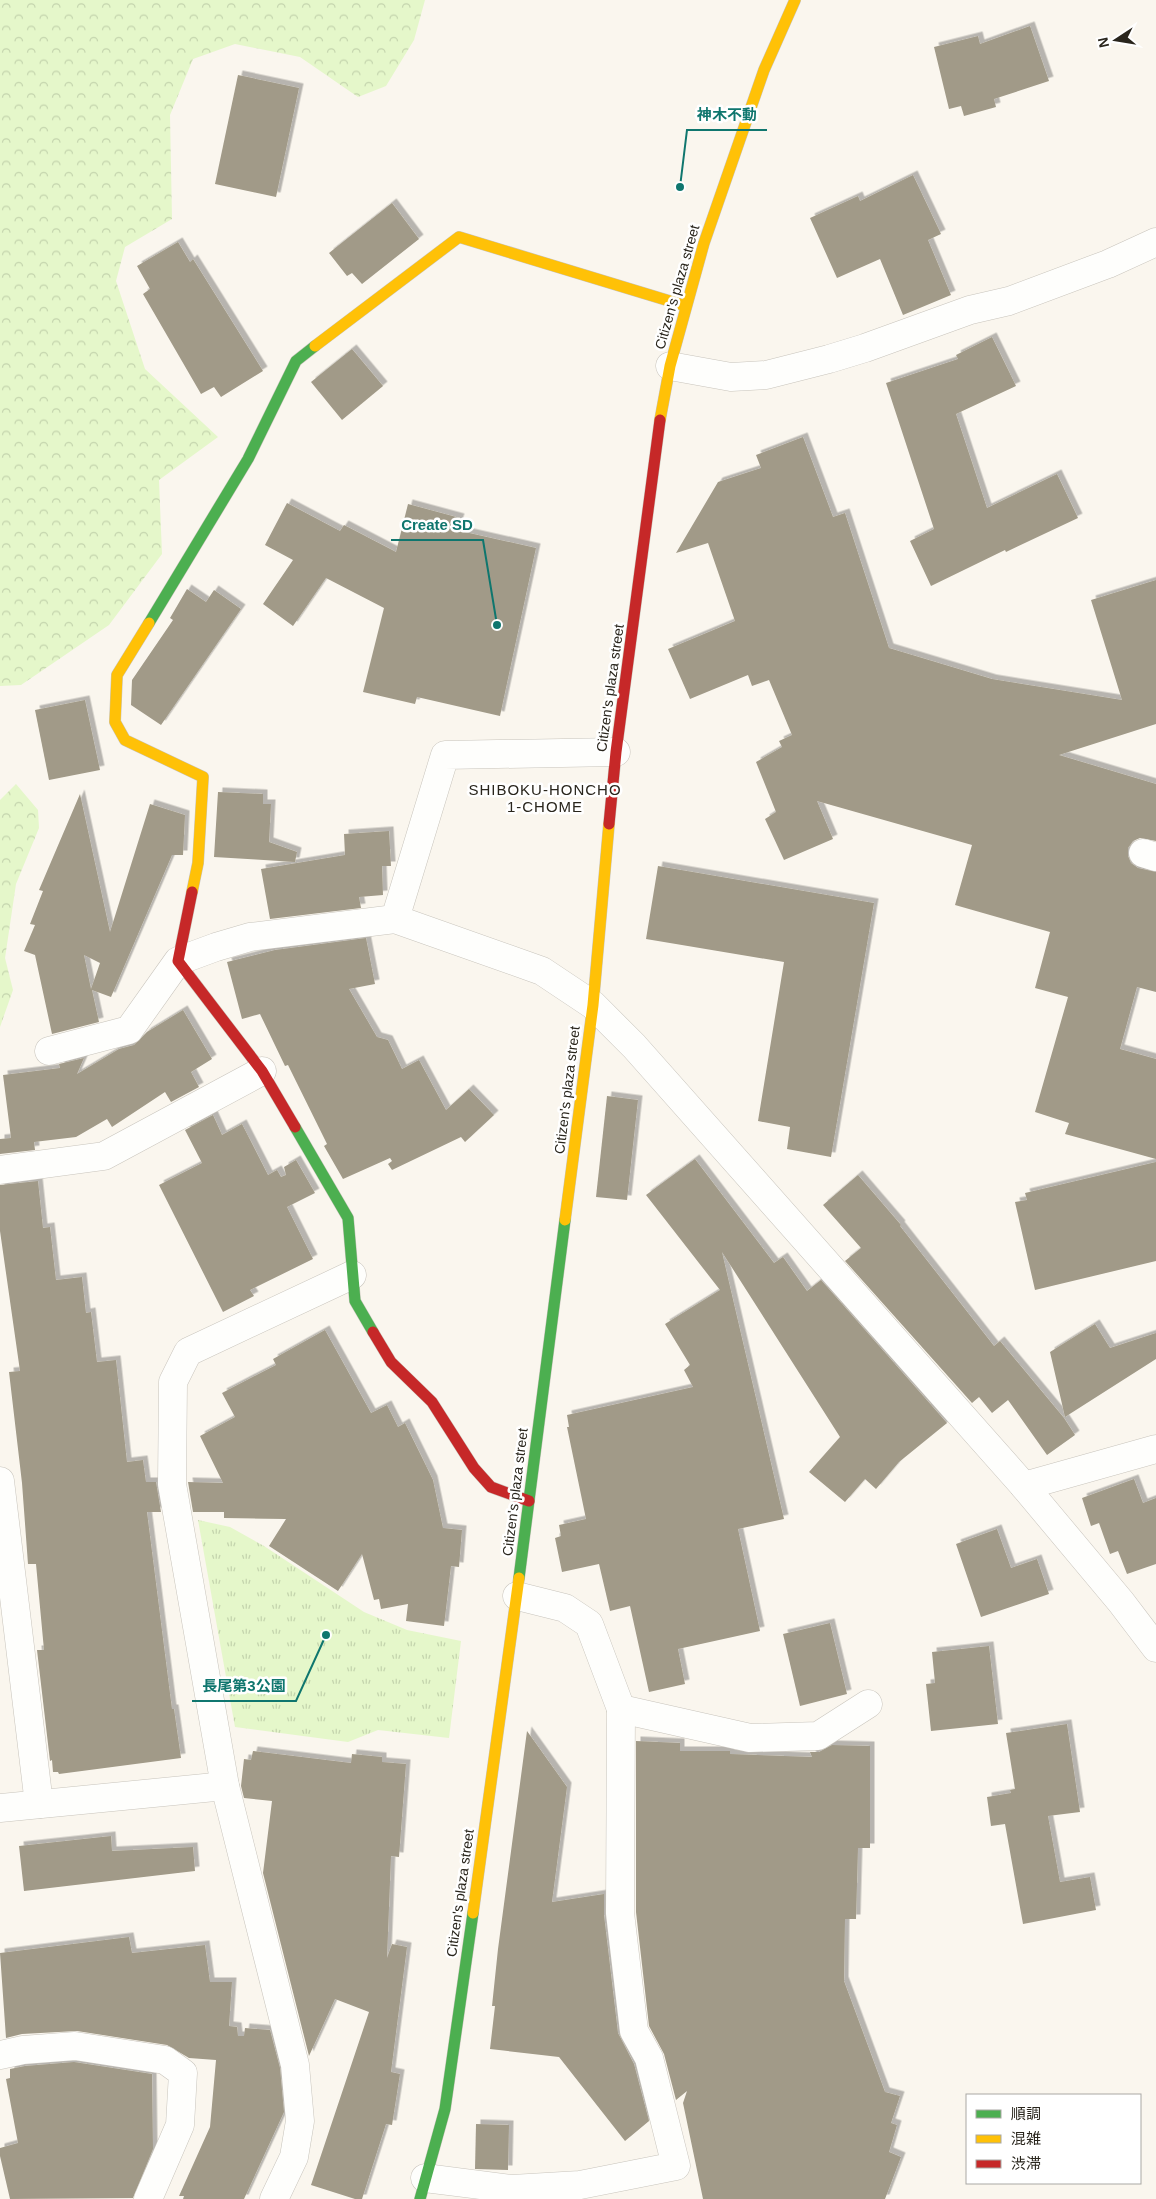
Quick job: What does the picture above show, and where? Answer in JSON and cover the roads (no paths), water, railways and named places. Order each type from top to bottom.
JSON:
[{"type":"street","name":"Citizen's plaza street","points":[[423,2189],[445,2110],[517,1596],[593,1005],[616,752],[647,529],[656,445],[670,366],[686,306],[731,161],[764,70],[795,0]]},
{"type":"street","points":[[50,1051],[128,1030],[178,961],[198,863],[203,777],[125,740],[115,722],[117,676],[248,459],[296,360],[459,237],[686,306]]},
{"type":"street","points":[[670,366],[731,377],[766,374],[830,359],[970,310],[1009,301],[1108,264],[1156,242]]},
{"type":"street","points":[[395,919],[445,755],[616,752]]},
{"type":"street","points":[[178,961],[250,937],[395,919],[542,971],[593,1005],[634,1046],[1024,1486],[1121,1602],[1156,1648]]},
{"type":"street","points":[[178,961],[262,1071],[348,1218],[356,1301],[392,1362],[432,1402],[474,1468],[491,1487],[529,1501]]},
{"type":"street","points":[[0,1170],[104,1156],[262,1071]]},
{"type":"street","points":[[274,2199],[294,2157],[300,2121],[295,2065],[225,1786],[172,1484],[173,1382],[188,1352],[352,1275]]},
{"type":"street","points":[[1024,1486],[1156,1449]]},
{"type":"street","points":[[0,1481],[39,1804]]},
{"type":"street","points":[[423,2189],[512,2189],[580,2184],[676,2166],[649,2058],[634,2031],[620,1913],[620,1709],[589,1624],[565,1608],[517,1596]]},
{"type":"street","points":[[620,1709],[750,1738],[818,1736],[868,1704]]},
{"type":"street","points":[[0,1808],[225,1786]]},
{"type":"street","points":[[0,2055],[23,2050],[75,2046],[164,2060],[183,2073],[180,2125],[148,2199]]},
{"type":"place","name":"神木不動","points":[[680,187]]},
{"type":"place","name":"Create SD","points":[[497,625]]},
{"type":"place","name":"長尾第3公園","points":[[326,1635]]},
{"type":"district","name":"SHIBOKU-HONCHO 1-CHOME","points":[[545,798]]}]
